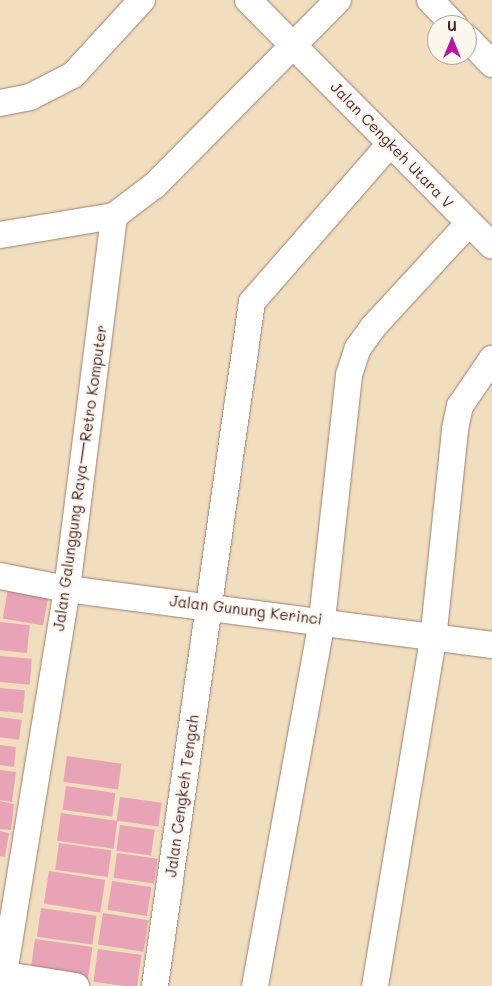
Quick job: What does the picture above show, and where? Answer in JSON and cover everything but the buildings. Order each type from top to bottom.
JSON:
[{"type":"street","points":[[0,103],[38,94],[73,75],[142,0]]},
{"type":"street","name":"Jalan Cengkeh Utara V","points":[[248,0],[293,43],[389,145],[492,246]]},
{"type":"street","points":[[1,238],[114,216],[155,185],[293,43],[338,0]]},
{"type":"street","points":[[430,0],[444,15]]},
{"type":"street","points":[[477,48],[492,64]]},
{"type":"street","name":"Jalan Cengkeh Tengah","points":[[155,986],[252,302],[389,145]]},
{"type":"street","name":"Jalan Galunggung Raya—Retro Komputer","points":[[2,978],[67,589],[114,216]]},
{"type":"street","points":[[255,986],[322,620],[349,375],[358,348],[469,223]]},
{"type":"street","points":[[375,986],[432,640],[460,406],[477,374],[492,359]]},
{"type":"street","name":"Jalan Gunung Kerinci","points":[[0,576],[67,589],[322,620],[432,640],[492,645]]},
{"type":"street","points":[[2,978],[76,986]]}]
